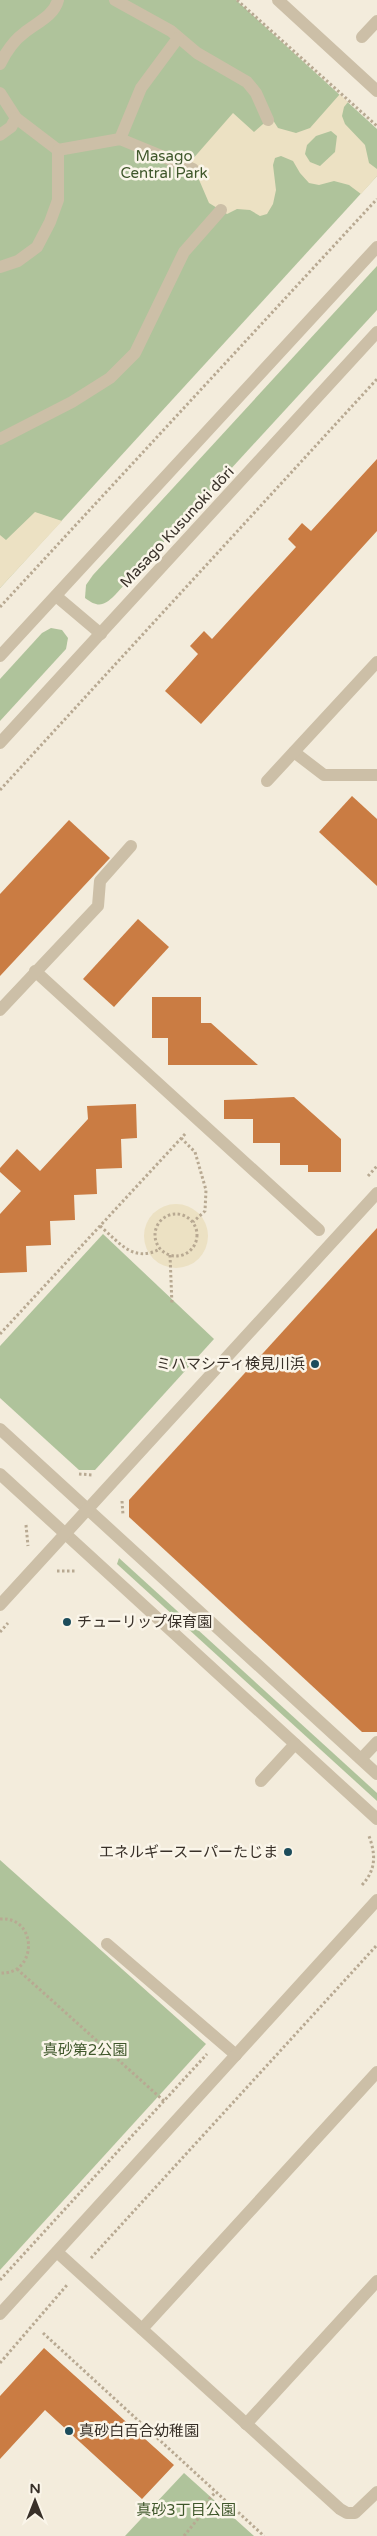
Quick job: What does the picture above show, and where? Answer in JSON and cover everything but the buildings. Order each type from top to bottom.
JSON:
[{"type":"street","points":[[0,64],[8,48],[24,33],[44,20],[58,0]]},
{"type":"street","points":[[115,0],[171,31],[197,53],[247,82],[256,93],[268,120]]},
{"type":"street","points":[[278,0],[377,91]]},
{"type":"street","points":[[362,37],[377,21]]},
{"type":"street","points":[[120,139],[141,88],[178,38]]},
{"type":"street","points":[[0,93],[16,118],[58,150],[120,139],[193,169]]},
{"type":"street","points":[[0,135],[10,127],[16,118]]},
{"type":"street","points":[[0,267],[18,261],[37,247],[50,222],[58,200],[58,150]]},
{"type":"street","points":[[0,439],[72,402],[110,378],[136,353],[184,252],[221,210]]},
{"type":"street","points":[[0,656],[377,247]]},
{"type":"street","name":"Masago Kusunoki dōri","points":[[0,743],[377,332]]},
{"type":"street","points":[[56,596],[100,634]]},
{"type":"street","points":[[267,781],[377,662]]},
{"type":"street","points":[[294,752],[324,775],[377,775]]},
{"type":"street","points":[[0,1010],[98,906],[100,881],[131,846]]},
{"type":"street","points":[[35,971],[319,1230]]},
{"type":"street","points":[[0,1605],[377,1193]]},
{"type":"street","points":[[0,1430],[377,1774]]},
{"type":"street","points":[[0,1474],[377,1819]]},
{"type":"street","points":[[361,1759],[377,1742]]},
{"type":"street","points":[[261,1781],[295,1744]]},
{"type":"street","points":[[0,2314],[377,1900]]},
{"type":"street","points":[[108,1944],[236,2055]]},
{"type":"street","points":[[142,2329],[377,2072]]},
{"type":"street","points":[[57,2252],[340,2509],[355,2513],[377,2492]]},
{"type":"street","points":[[246,2424],[377,2280]]},
{"type":"path","points":[[237,0],[377,126]]},
{"type":"path","points":[[0,607],[377,199]]},
{"type":"path","points":[[0,790],[377,379]]},
{"type":"path","points":[[0,1334],[198,1119]]},
{"type":"path","points":[[181,1138],[195,1152],[206,1190],[205,1211],[193,1222]]},
{"type":"path","points":[[364,1180],[377,1166]]},
{"type":"path","points":[[173,1214],[180,1214],[193,1222],[197,1234],[194,1246],[184,1255],[170,1255],[160,1249],[155,1241],[154,1234],[160,1221],[173,1214]]},
{"type":"path","points":[[100,1226],[131,1252],[139,1255],[150,1255],[160,1249]]},
{"type":"path","points":[[170,1255],[172,1305]]},
{"type":"path","points":[[72,1472],[82,1475],[97,1473]]},
{"type":"path","points":[[124,1496],[124,1520]]},
{"type":"path","points":[[20,1518],[26,1524],[28,1531],[27,1549]]},
{"type":"path","points":[[55,1572],[78,1572]]},
{"type":"path","points":[[0,1632],[12,1619]]},
{"type":"path","points":[[356,1892],[369,1878],[374,1866],[374,1850],[369,1836],[362,1829]]},
{"type":"path","points":[[0,1919],[12,1920],[21,1925],[30,1941],[26,1959],[18,1969],[0,1973]]},
{"type":"path","points":[[0,2363],[79,2272],[377,1945]]},
{"type":"path","points":[[18,1969],[164,2101]]},
{"type":"path","points":[[0,2280],[214,2047]]},
{"type":"path","points":[[43,2333],[264,2536]]},
{"type":"path","points":[[184,2536],[205,2510],[209,2499],[216,2492]]},
{"type":"green space","name":"Masago Central Park","points":[[0,0],[236,0],[377,129],[377,176],[0,588]]},
{"type":"green space","points":[[377,266],[377,310],[108,602],[97,604],[85,598],[86,585],[93,575]]},
{"type":"green space","points":[[51,628],[62,630],[68,638],[66,649],[0,721],[0,679],[42,633]]},
{"type":"green space","points":[[103,1234],[214,1339],[95,1470],[79,1470],[0,1398],[0,1346]]},
{"type":"green space","points":[[119,1558],[377,1793],[377,1801],[117,1564]]},
{"type":"green space","name":"真砂第2公園","points":[[0,1860],[206,2044],[0,2270]]},
{"type":"green space","name":"真砂3丁目公園","points":[[184,2473],[254,2536],[125,2536]]},
{"type":"shaded area","points":[[340,94],[348,102],[344,107],[342,116],[345,124],[365,145],[369,163],[377,169],[377,176],[361,194],[349,185],[334,181],[319,185],[309,183],[293,161],[281,156],[275,158],[273,165],[276,190],[273,204],[267,214],[260,216],[250,210],[237,209],[227,214],[209,203],[191,161],[233,113],[254,132],[271,117],[278,128],[296,133],[310,128]],"holes":[[[331,131],[337,136],[335,152],[320,166],[310,162],[305,154],[307,145],[316,136]]]},
{"type":"shaded area","points":[[35,512],[62,521],[0,588],[0,535],[6,540]]},
{"type":"shaded area","points":[[170,1204],[182,1204],[199,1213],[206,1224],[208,1236],[206,1248],[199,1259],[182,1268],[170,1268],[158,1263],[149,1254],[144,1242],[144,1230],[149,1218],[158,1209]]},
{"type":"place","name":"ミハマシティ検見川浜","points":[[315,1364]]},
{"type":"place","name":"チューリップ保育園","points":[[67,1622]]},
{"type":"place","name":"エネルギースーパーたじま","points":[[288,1852]]},
{"type":"place","name":"真砂白百合幼稚園","points":[[69,2431]]}]
